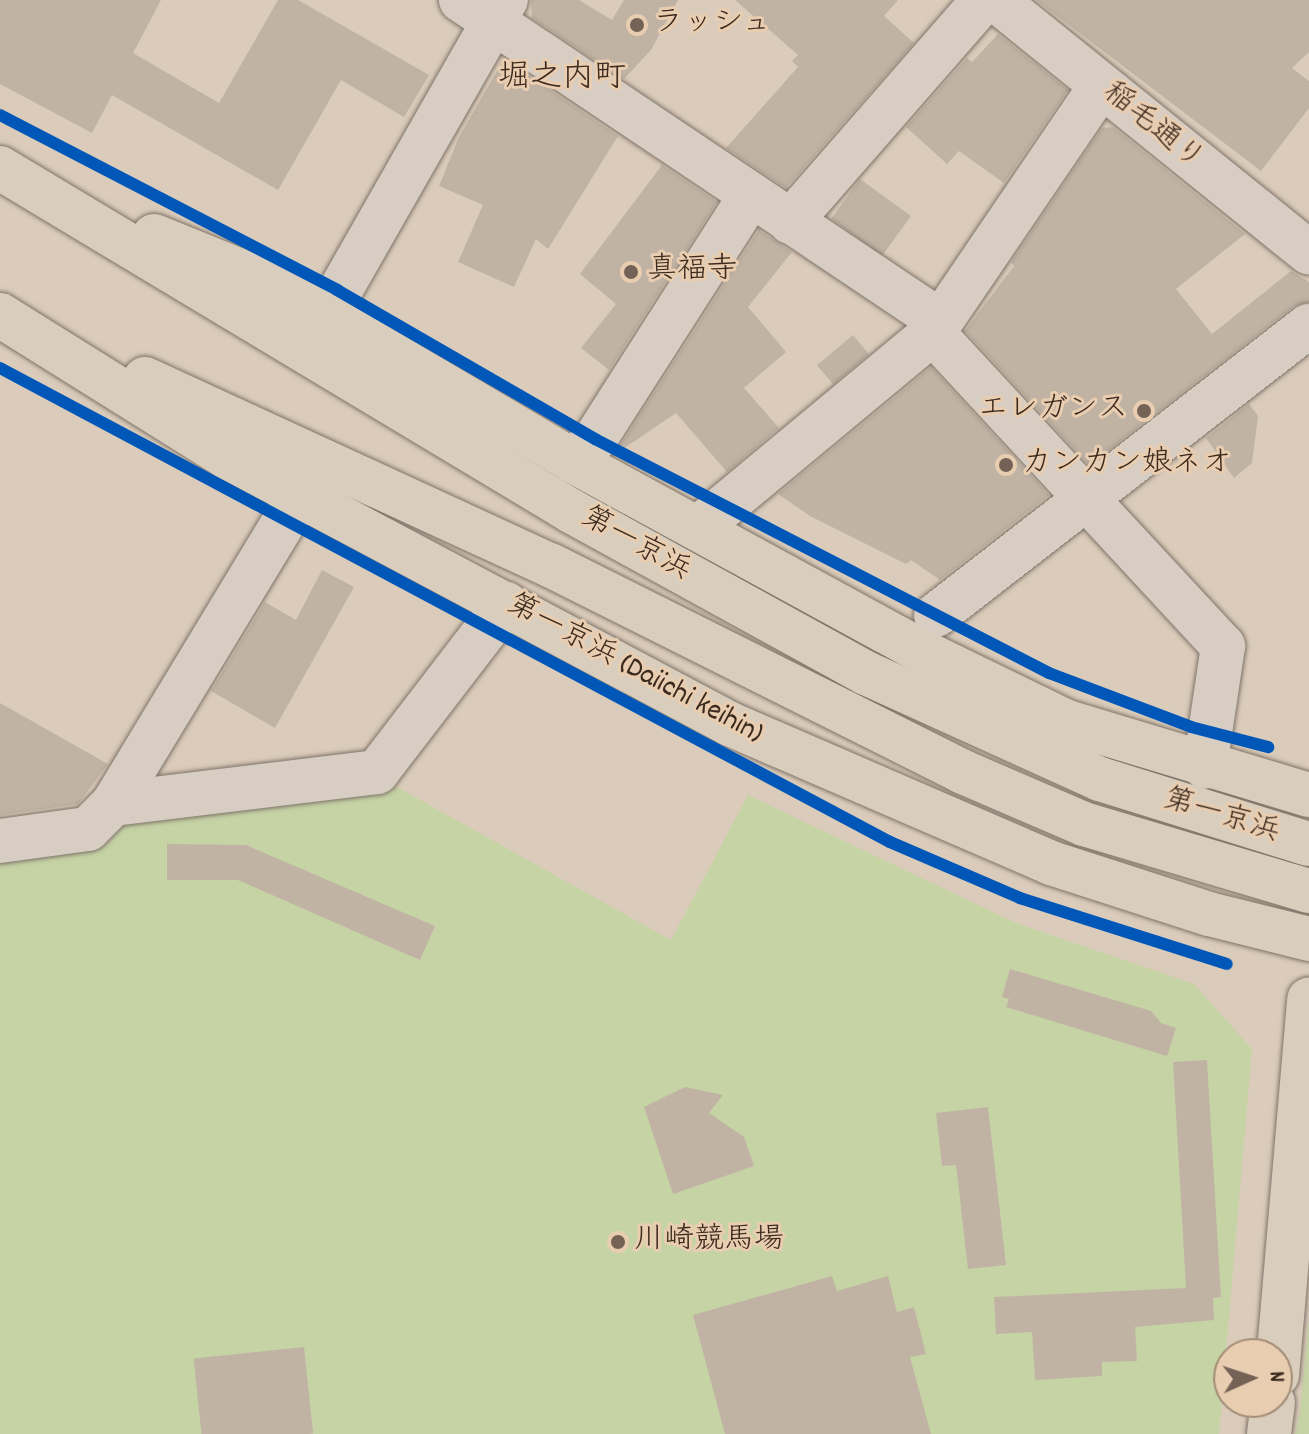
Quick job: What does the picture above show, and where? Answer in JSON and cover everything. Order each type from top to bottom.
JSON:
[{"type":"highway","name":"第一京浜","points":[[0,168],[51,195],[267,332],[573,512],[896,688],[1100,779],[1309,844]]},
{"type":"highway","points":[[51,195],[273,284],[573,461],[931,656],[1067,722],[1205,767],[1309,795]]},
{"type":"highway","name":"第一京浜","points":[[0,314],[550,565],[878,730],[1084,824],[1309,891]]},
{"type":"highway","name":"第一京浜 (Daiichi keihin)","points":[[0,314],[299,497],[730,724],[888,796],[1051,863],[1209,914],[1309,939]]},
{"type":"highway","points":[[1280,1338],[1309,999]]},
{"type":"street","points":[[790,222],[984,0]]},
{"type":"street","name":"稲毛通り","points":[[996,0],[1309,253]]},
{"type":"street","points":[[325,317],[487,7],[936,327],[1082,499],[1223,646],[1205,767]]},
{"type":"street","points":[[699,527],[936,327],[1100,87]]},
{"type":"street","points":[[573,461],[595,439],[751,195]]},
{"type":"street","points":[[936,615],[1309,326]]},
{"type":"street","points":[[0,841],[88,829],[113,804],[299,497]]},
{"type":"street","points":[[113,804],[377,772],[506,604]]},
{"type":"green space","name":"川崎競馬場","points":[[388,782],[671,940],[748,795],[1016,923],[1194,984],[1252,1049],[1227,1338],[1213,1338],[1213,1418],[1220,1418],[1219,1434],[0,1434],[0,858],[109,843],[130,812]]},
{"type":"green space","points":[[1309,1317],[1309,1434],[1295,1434],[1300,1412]]},
{"type":"building","points":[[0,0],[161,0],[133,53],[219,103],[278,0],[298,0],[429,75],[404,117],[341,80],[278,190],[112,95],[92,133],[0,84]]},
{"type":"building","points":[[531,0],[579,0],[612,20],[624,0],[678,0],[651,50],[624,79],[532,18]]},
{"type":"building","points":[[735,0],[898,0],[884,16],[914,43],[786,188],[726,148],[798,67],[792,61],[798,55]]},
{"type":"building","points":[[1036,0],[1309,0],[1309,52],[1292,68],[1309,81],[1309,108],[1261,171]]},
{"type":"building","points":[[998,34],[1068,90],[1004,183],[959,151],[947,164],[906,127],[967,58],[972,62]]},
{"type":"building","points":[[504,59],[618,136],[548,249],[536,239],[514,287],[458,262],[483,205],[439,186],[459,137]]},
{"type":"building","points":[[1113,127],[1245,234],[1176,289],[1212,334],[1291,271],[1309,282],[1309,302],[1294,306],[1089,465],[965,331],[1014,266],[1011,262],[1102,128]]},
{"type":"building","points":[[662,165],[717,202],[609,370],[581,348],[616,304],[580,274]]},
{"type":"building","points":[[860,179],[911,216],[882,256],[831,219]]},
{"type":"building","points":[[759,230],[792,252],[748,307],[786,352],[744,388],[779,428],[727,472],[676,413],[614,455]]},
{"type":"building","points":[[853,335],[869,354],[833,384],[817,365]]},
{"type":"building","points":[[931,367],[1049,495],[940,580],[911,560],[906,564],[810,516],[778,494]]},
{"type":"building","points":[[1249,404],[1258,416],[1252,463],[1234,478],[1206,438]]},
{"type":"building","points":[[322,570],[354,587],[275,728],[211,691],[265,602],[296,620]]},
{"type":"building","points":[[0,703],[108,764],[78,804],[0,815]]},
{"type":"building","points":[[167,844],[246,845],[435,926],[420,960],[238,880],[167,880]]},
{"type":"building","points":[[1010,969],[1151,1011],[1161,1023],[1176,1028],[1167,1056],[1006,1007],[1009,999],[1002,997]]},
{"type":"building","points":[[1207,1060],[1221,1297],[1213,1298],[1214,1320],[1135,1327],[1137,1361],[1102,1362],[1102,1376],[1035,1380],[1032,1332],[996,1334],[994,1297],[1186,1288],[1173,1062]]},
{"type":"building","points":[[685,1087],[723,1095],[709,1113],[744,1137],[754,1166],[673,1194],[644,1107]]},
{"type":"building","points":[[988,1107],[1006,1265],[968,1269],[956,1165],[942,1166],[936,1113]]},
{"type":"building","points":[[832,1276],[837,1291],[888,1276],[897,1312],[914,1307],[926,1354],[910,1357],[931,1434],[725,1434],[693,1315]]},
{"type":"building","points":[[304,1347],[313,1434],[202,1434],[194,1359]]},
{"type":"cycle path","points":[[0,115],[337,290],[595,439],[1049,673],[1191,727],[1268,747]]},
{"type":"cycle path","points":[[0,368],[890,842],[1020,898],[1227,964]]},
{"type":"place","name":"ラッシュ","points":[[637,25]]},
{"type":"place","name":"真福寺","points":[[631,272]]},
{"type":"place","name":"エレガンス","points":[[1144,411]]},
{"type":"place","name":"カンカン娘ネオ","points":[[1006,465]]},
{"type":"place","name":"川崎競馬場","points":[[618,1242]]},
{"type":"district","name":"堀之内町","points":[[562,79]]}]
